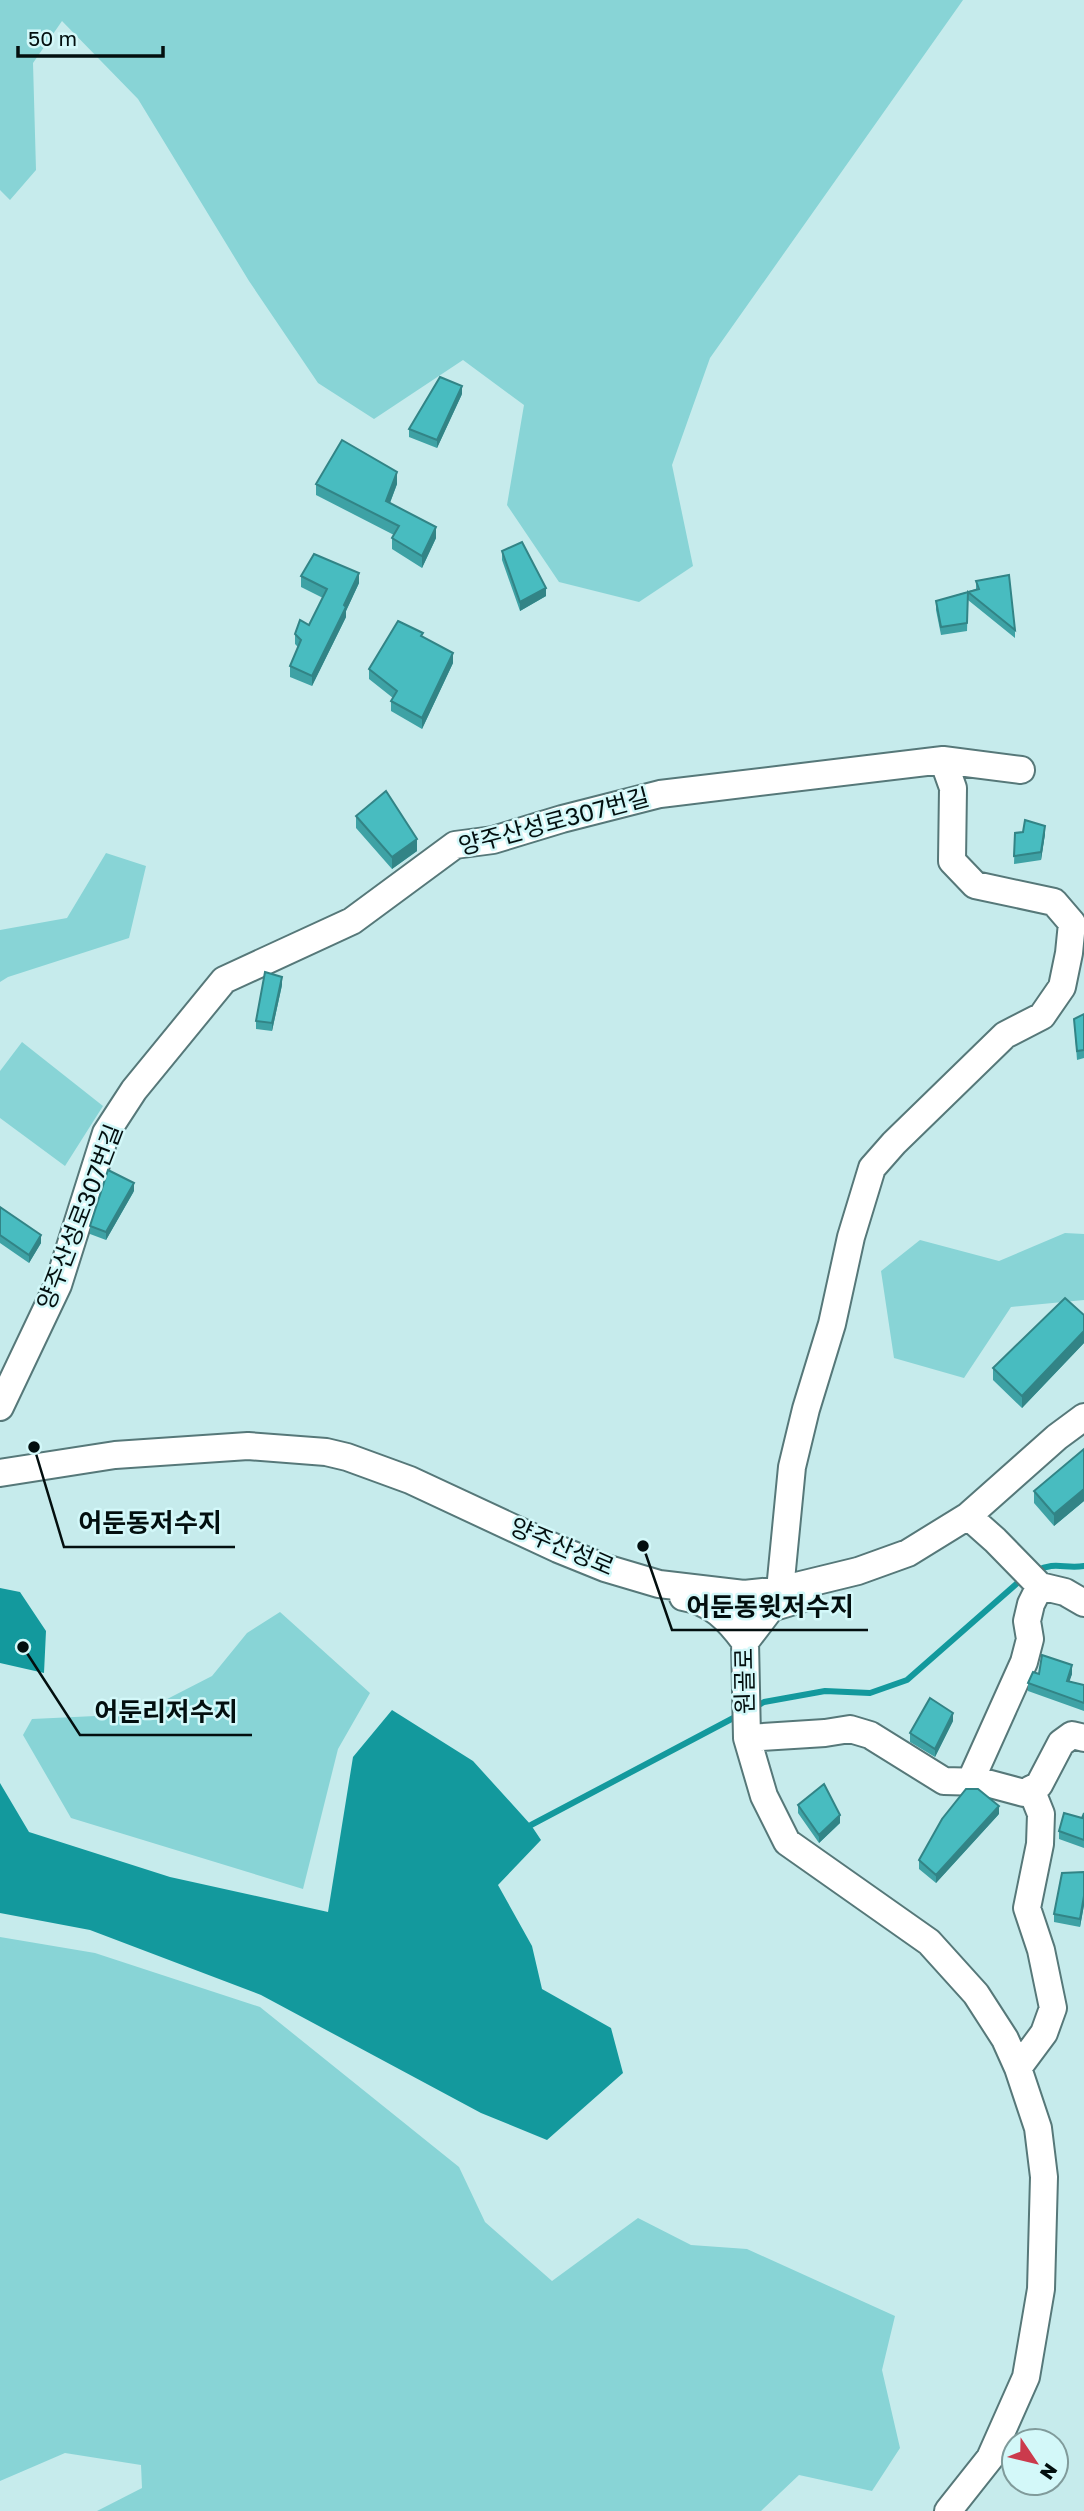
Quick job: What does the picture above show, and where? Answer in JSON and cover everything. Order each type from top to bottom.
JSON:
[{"type":"street","name":"양주산성로307번길","points":[[0,1407],[58,1285],[106,1133],[134,1090],[224,980],[352,921],[455,845],[493,840],[660,794],[943,760],[1021,770]]},
{"type":"street","points":[[780,1590],[792,1467],[806,1409],[832,1324],[851,1237],[872,1168],[894,1143],[1006,1035],[1042,1016],[1062,987],[1069,953],[1072,923],[1054,902],[975,886],[952,861],[953,788],[943,760]]},
{"type":"street","name":"양주산성로","points":[[0,1473],[115,1455],[248,1446],[327,1452],[410,1480],[577,1557],[626,1574],[659,1584],[744,1594],[780,1590],[858,1571],[908,1553],[968,1516],[1084,1416]]},
{"type":"street","points":[[968,1516],[1032,1578],[1084,1603]]},
{"type":"street","points":[[626,1574],[638,1588],[697,1600],[715,1609],[726,1617],[745,1642],[771,1608],[845,1583],[858,1571]]},
{"type":"street","points":[[970,1782],[1024,1662],[1030,1639],[1027,1621],[1032,1578]]},
{"type":"street","name":"원골로","points":[[744,1594],[746,1732],[764,1796],[787,1842],[929,1942],[976,1994],[1005,2039],[1018,2068],[1038,2128],[1044,2177],[1039,2302],[1026,2377],[989,2458],[948,2511]]},
{"type":"street","points":[[746,1732],[825,1733],[850,1729],[870,1735],[944,1781],[983,1782],[1024,1793],[1039,1785],[1061,1743],[1072,1735],[1084,1738]]},
{"type":"street","points":[[1018,2068],[1044,2033],[1053,2008],[1041,1950],[1027,1908],[1040,1844],[1041,1814],[1031,1789]]},
{"type":"shaded area","points":[[0,0],[963,0],[710,358],[672,465],[693,566],[639,602],[559,582],[507,505],[524,405],[463,360],[374,419],[318,383],[249,281],[138,99],[62,21],[33,63],[36,170],[10,200],[0,190]]},
{"type":"shaded area","points":[[106,853],[146,866],[129,938],[8,977],[0,982],[0,930],[67,918]]},
{"type":"shaded area","points":[[22,1042],[103,1106],[65,1166],[0,1118],[0,1071]]},
{"type":"shaded area","points":[[1065,1233],[1084,1234],[1084,1300],[1011,1307],[964,1378],[894,1358],[881,1271],[920,1240],[999,1261]]},
{"type":"shaded area","points":[[0,1588],[20,1592],[46,1631],[44,1673],[0,1663]]},
{"type":"shaded area","points":[[280,1612],[370,1693],[338,1749],[303,1889],[71,1818],[23,1735],[32,1719],[138,1714],[212,1676],[247,1633]]},
{"type":"shaded area","points":[[392,1710],[473,1761],[531,1825],[541,1840],[498,1885],[532,1946],[542,1989],[611,2028],[623,2073],[547,2140],[481,2113],[261,1995],[90,1930],[0,1913],[0,1783],[29,1832],[170,1877],[328,1912],[353,1757]]},
{"type":"shaded area","points":[[0,1937],[95,1953],[260,2007],[459,2167],[485,2222],[552,2281],[638,2218],[691,2245],[747,2249],[895,2316],[882,2370],[900,2448],[872,2491],[799,2475],[761,2511],[97,2511],[142,2488],[141,2465],[65,2453],[0,2481]]},
{"type":"building","points":[[440,377],[462,386],[437,440],[409,429]]},
{"type":"building","points":[[342,440],[397,472],[386,501],[436,527],[422,556],[392,538],[399,526],[316,484]]},
{"type":"building","points":[[522,542],[546,588],[520,602],[502,551]]},
{"type":"building","points":[[314,554],[359,573],[344,605],[346,607],[312,676],[290,666],[301,640],[295,634],[300,620],[309,625],[327,589],[301,576]]},
{"type":"building","points":[[1009,575],[1015,630],[968,592],[979,589],[976,581]]},
{"type":"building","points":[[968,592],[967,623],[941,627],[936,601]]},
{"type":"building","points":[[398,621],[423,633],[421,636],[453,653],[422,718],[391,701],[397,691],[369,669]]},
{"type":"building","points":[[386,791],[417,839],[392,857],[356,816]]},
{"type":"building","points":[[1025,820],[1045,826],[1041,852],[1014,856],[1015,833],[1023,832]]},
{"type":"building","points":[[265,972],[282,977],[272,1023],[256,1021]]},
{"type":"building","points":[[1084,1014],[1084,1050],[1077,1051],[1074,1019]]},
{"type":"building","points":[[108,1170],[134,1183],[106,1232],[90,1226]]},
{"type":"building","points":[[0,1207],[41,1235],[29,1255],[0,1235]]},
{"type":"building","points":[[1065,1298],[1084,1315],[1084,1331],[1022,1396],[993,1368]]},
{"type":"building","points":[[1084,1449],[1084,1489],[1054,1514],[1034,1491]]},
{"type":"building","points":[[1042,1655],[1072,1665],[1067,1681],[1084,1685],[1084,1703],[1028,1683],[1033,1672],[1039,1674]]},
{"type":"building","points":[[930,1698],[953,1713],[935,1749],[910,1733]]},
{"type":"building","points":[[824,1784],[840,1815],[819,1835],[798,1805]]},
{"type":"building","points":[[966,1789],[978,1789],[999,1806],[936,1875],[919,1860],[942,1819]]},
{"type":"building","points":[[1064,1813],[1082,1818],[1084,1813],[1084,1840],[1059,1831]]},
{"type":"building","points":[[1084,1872],[1080,1919],[1054,1914],[1062,1873]]},
{"type":"waterway","points":[[1036,1571],[1054,1566],[1084,1566]]},
{"type":"waterway","points":[[755,1707],[764,1702],[825,1691],[870,1693],[907,1680],[1023,1578]]},
{"type":"waterway","points":[[531,1825],[739,1715]]},
{"type":"place","name":"어둔동저수지","points":[[34,1447]]},
{"type":"place","name":"어둔동윗저수지","points":[[643,1546]]},
{"type":"place","name":"어둔리저수지","points":[[23,1647]]}]
